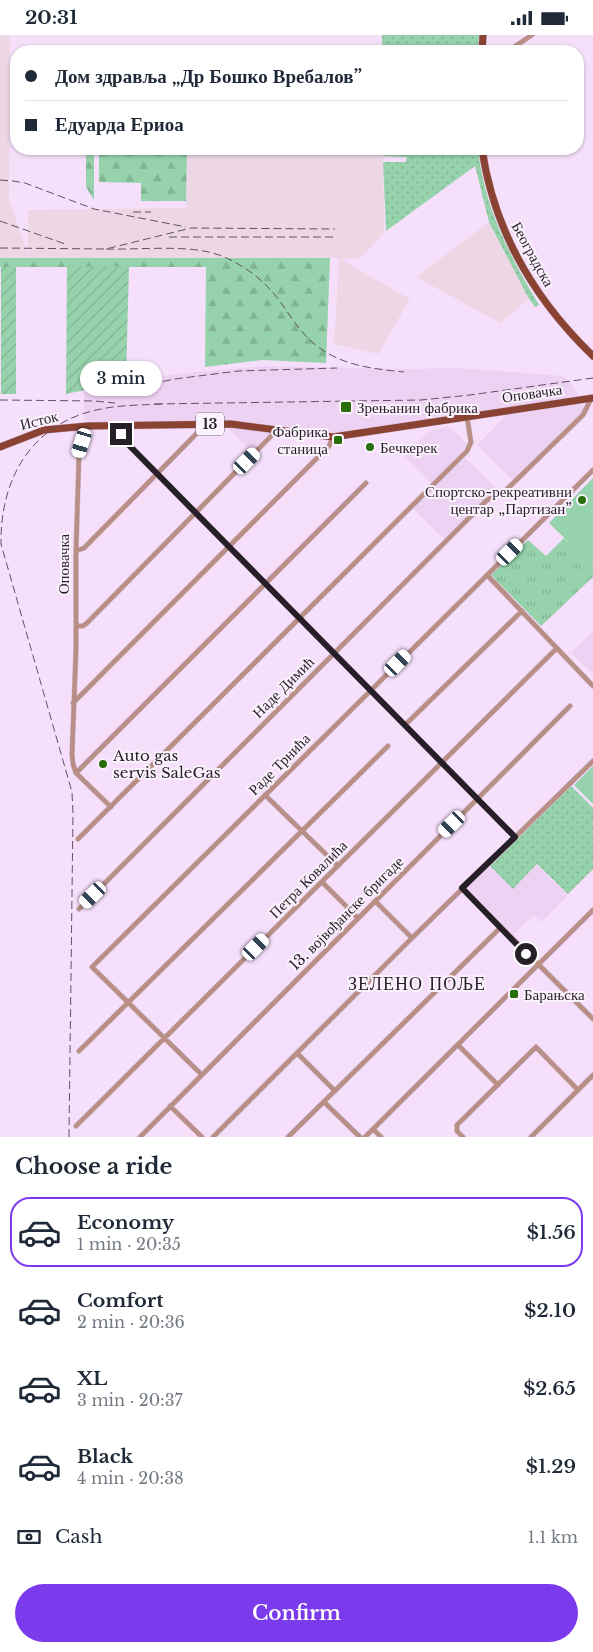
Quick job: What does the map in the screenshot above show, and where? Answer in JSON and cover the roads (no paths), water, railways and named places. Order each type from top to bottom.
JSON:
[{"type":"main road","name":"Београдска","points":[[483,155],[494,203],[518,260],[547,305],[590,353]]},
{"type":"main road","name":"Оповачка","points":[[333,437],[591,400]]},
{"type":"main road","name":"13","points":[[87,426],[231,424],[333,437]]},
{"type":"main road","name":"Исток","points":[[0,447],[44,430],[87,426]]},
{"type":"street","points":[[517,45],[532,35]]},
{"type":"street","name":"Наде Димић","points":[[79,909],[487,500],[505,491],[583,415],[591,400]]},
{"type":"street","points":[[78,839],[467,451],[471,442],[467,417]]},
{"type":"street","points":[[76,551],[84,548],[206,424]]},
{"type":"street","points":[[121,425],[121,434],[125,441],[515,837]]},
{"type":"street","name":"Оповачка","points":[[76,773],[72,755],[79,453],[87,426]]},
{"type":"street","points":[[76,626],[83,626],[87,623],[277,430]]},
{"type":"street","points":[[73,703],[329,446],[333,437]]},
{"type":"street","name":"Раде Трнића","points":[[202,1075],[92,967],[593,470]]},
{"type":"street","points":[[111,807],[76,773],[366,483]]},
{"type":"street","points":[[487,575],[593,686]]},
{"type":"street","points":[[405,725],[522,611]]},
{"type":"street","name":"Петра Ковалића","points":[[76,1126],[556,649]]},
{"type":"street","name":"13. војвођанске бригаде","points":[[140,1137],[570,706]]},
{"type":"street","points":[[79,1051],[388,746]]},
{"type":"street","points":[[212,1137],[462,888],[593,761]]},
{"type":"street","points":[[265,795],[338,867]]},
{"type":"street","points":[[322,882],[358,918]]},
{"type":"street","points":[[462,888],[593,1019]]},
{"type":"street","points":[[375,901],[412,938]]},
{"type":"street","points":[[365,1137],[593,911]]},
{"type":"street","points":[[288,1137],[500,928]]},
{"type":"street","points":[[458,1045],[498,1085]]},
{"type":"street","points":[[463,1137],[456,1130],[457,1125],[536,1047],[578,1090]]},
{"type":"street","points":[[296,1053],[335,1091]]},
{"type":"street","points":[[531,1137],[593,1075]]},
{"type":"street","points":[[324,1102],[360,1137]]},
{"type":"street","points":[[170,1106],[202,1137]]},
{"type":"street","points":[[373,1129],[381,1137]]},
{"type":"railway","points":[[0,180],[25,183],[94,209],[186,227]]},
{"type":"railway","points":[[133,212],[151,212]]},
{"type":"railway","points":[[0,221],[68,245]]},
{"type":"railway","points":[[0,248],[106,249],[191,228],[335,229]]},
{"type":"railway","points":[[169,237],[334,237]]},
{"type":"railway","points":[[106,249],[164,248],[193,250],[219,255],[245,268],[260,279],[303,333],[314,344],[330,355],[350,363],[371,368],[404,372]]},
{"type":"railway","points":[[116,391],[175,379],[238,371],[337,368]]},
{"type":"railway","points":[[155,404],[421,400],[593,378]]},
{"type":"railway","points":[[0,400],[115,403]]},
{"type":"railway","points":[[69,1137],[72,792],[1,544],[2,519],[14,475],[25,456],[39,440],[57,426],[77,416],[101,409],[162,404]]},
{"type":"place","name":"Зрењанин фабрика","points":[[346,407]]},
{"type":"place","name":"Фабрика станица","points":[[338,440]]},
{"type":"place","name":"Бечкерек","points":[[370,447]]},
{"type":"place","name":"Спортско-рекреативни центар „Партизан”","points":[[582,500]]},
{"type":"place","name":"Auto gas servis SaleGas","points":[[103,764]]},
{"type":"place","name":"Барањска","points":[[514,994]]},
{"type":"district","name":"ЗЕЛЕНО ПОЉЕ","points":[[417,984]]}]
